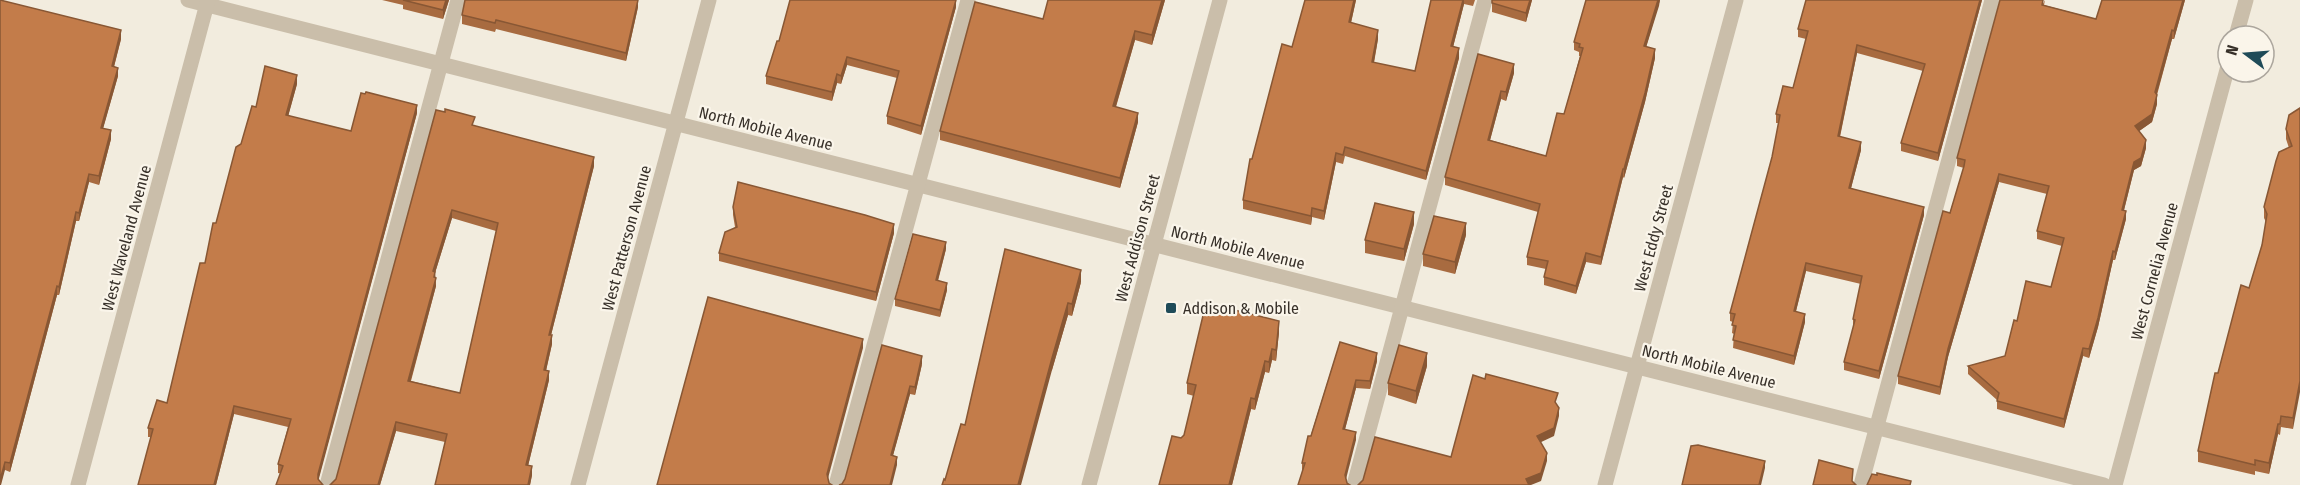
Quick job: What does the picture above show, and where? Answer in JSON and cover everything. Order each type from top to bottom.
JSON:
[{"type":"street","name":"North Mobile Avenue","points":[[188,0],[208,2],[441,64],[2104,485]]},
{"type":"street","points":[[327,485],[458,0]]},
{"type":"street","name":"West Patterson Avenue","points":[[578,485],[709,0]]},
{"type":"street","points":[[836,485],[968,0]]},
{"type":"street","name":"West Addison Street","points":[[1089,485],[1221,0]]},
{"type":"street","points":[[1354,485],[1485,0]]},
{"type":"street","name":"West Eddy Street","points":[[1605,485],[1736,0]]},
{"type":"street","points":[[1861,485],[1992,0]]},
{"type":"street","points":[[2239,24],[2246,0]]},
{"type":"street","name":"West Waveland Avenue","points":[[78,485],[208,2]]},
{"type":"street","name":"West Cornelia Avenue","points":[[2115,485],[2223,84]]},
{"type":"building","points":[[0,0],[121,30],[112,66],[118,68],[101,128],[111,130],[99,176],[89,174],[79,213],[76,212],[59,287],[57,286],[10,463],[5,462],[0,480]]},
{"type":"building","points":[[403,0],[446,0],[443,10]]},
{"type":"building","points":[[465,0],[638,0],[626,53],[496,20],[495,23],[462,15]]},
{"type":"building","points":[[790,0],[956,0],[921,126],[887,116],[899,71],[847,57],[841,76],[837,74],[832,92],[766,76],[777,41],[779,41]]},
{"type":"building","points":[[1048,0],[1162,0],[1152,35],[1135,31],[1113,106],[1138,113],[1120,178],[940,131],[975,2],[1043,19]]},
{"type":"building","points":[[1305,0],[1354,0],[1349,22],[1378,30],[1372,62],[1415,71],[1431,0],[1463,0],[1451,46],[1459,48],[1426,171],[1345,147],[1343,155],[1336,153],[1324,211],[1312,208],[1311,216],[1243,200],[1250,159],[1252,159],[1282,44],[1292,47]]},
{"type":"building","points":[[1492,0],[1530,0],[1526,13],[1492,3]]},
{"type":"building","points":[[1586,0],[1658,0],[1644,46],[1655,49],[1601,257],[1586,253],[1576,286],[1544,277],[1548,261],[1527,257],[1540,204],[1445,177],[1478,54],[1514,64],[1506,92],[1501,91],[1488,140],[1546,156],[1557,113],[1564,114],[1583,48],[1574,42]]},
{"type":"building","points":[[1806,0],[1980,0],[1938,153],[1901,143],[1925,64],[1857,45],[1838,136],[1861,142],[1849,188],[1924,207],[1879,371],[1844,362],[1855,320],[1853,319],[1862,276],[1806,263],[1794,311],[1805,314],[1794,356],[1733,340],[1736,326],[1732,325],[1735,314],[1730,313],[1772,157],[1780,115],[1776,114],[1783,86],[1793,88],[1808,31],[1798,29]]},
{"type":"building","points":[[2000,0],[2043,0],[2042,5],[2096,19],[2102,0],[2183,0],[2155,92],[2157,95],[2152,114],[2135,126],[2146,140],[2141,158],[2134,162],[2122,210],[2126,211],[2115,252],[2113,251],[2098,318],[2089,349],[2083,348],[2064,419],[1997,401],[1999,393],[1968,366],[2005,356],[2014,320],[2017,321],[2026,281],[2051,287],[2064,238],[2037,231],[2049,186],[1999,174],[1948,349],[1940,387],[1898,376],[1943,211],[1950,213],[1964,166],[1965,160],[1957,158]]},
{"type":"building","points":[[265,66],[297,75],[286,115],[351,131],[361,93],[366,92],[417,105],[318,474],[318,479],[323,485],[276,485],[283,466],[278,464],[291,419],[234,406],[214,485],[138,485],[153,429],[148,428],[157,400],[167,403],[200,263],[205,263],[213,223],[216,223],[236,147],[241,144],[252,106],[256,107]]},
{"type":"building","points":[[2300,108],[2300,381],[2293,418],[2281,416],[2269,463],[2255,460],[2255,465],[2198,451],[2215,373],[2218,373],[2241,285],[2249,288],[2262,245],[2267,214],[2264,207],[2276,161],[2279,152],[2292,146],[2286,129],[2289,115]]},
{"type":"building","points":[[445,109],[475,117],[472,125],[594,157],[549,335],[552,335],[544,370],[549,371],[526,465],[532,466],[528,485],[435,485],[447,434],[396,422],[378,485],[330,485],[336,479],[436,110],[445,112]],"holes":[[[452,210],[498,223],[460,393],[408,381],[436,278],[433,271]]]},
{"type":"building","points":[[738,182],[894,224],[876,292],[719,253],[725,232],[737,227],[733,207]]},
{"type":"building","points":[[1375,203],[1414,212],[1404,249],[1365,240]]},
{"type":"building","points":[[1434,216],[1466,223],[1455,262],[1423,254]]},
{"type":"building","points":[[913,234],[946,242],[936,280],[947,283],[940,310],[895,299]]},
{"type":"building","points":[[1005,249],[1081,270],[1072,304],[1068,303],[1018,485],[942,485],[961,424],[965,425]]},
{"type":"building","points":[[708,297],[863,339],[827,474],[829,483],[832,485],[657,485]]},
{"type":"building","points":[[1206,303],[1279,321],[1276,350],[1272,349],[1269,362],[1265,361],[1255,399],[1251,398],[1229,485],[1159,485],[1172,436],[1181,438],[1184,435],[1196,385],[1187,383]]},
{"type":"building","points":[[1340,342],[1377,353],[1370,381],[1356,380],[1343,429],[1356,432],[1345,475],[1350,485],[1298,485],[1305,463],[1302,463],[1308,436],[1311,436]]},
{"type":"building","points":[[882,345],[922,356],[915,387],[910,386],[891,455],[897,457],[890,485],[839,485],[845,479]]},
{"type":"building","points":[[1399,345],[1427,353],[1416,391],[1388,383]]},
{"type":"building","points":[[1486,374],[1558,393],[1555,402],[1559,408],[1554,428],[1537,436],[1547,453],[1541,473],[1526,479],[1529,485],[1358,485],[1363,480],[1375,437],[1451,457],[1473,375],[1485,379]]},
{"type":"building","points":[[1698,445],[1765,461],[1759,485],[1682,485],[1691,446]]},
{"type":"building","points":[[1819,460],[1853,469],[1852,481],[1856,485],[1813,485]]},
{"type":"building","points":[[1877,473],[1911,481],[1910,485],[1867,485],[1872,474],[1877,475]]},
{"type":"place","name":"Addison & Mobile","points":[[1171,308]]}]
